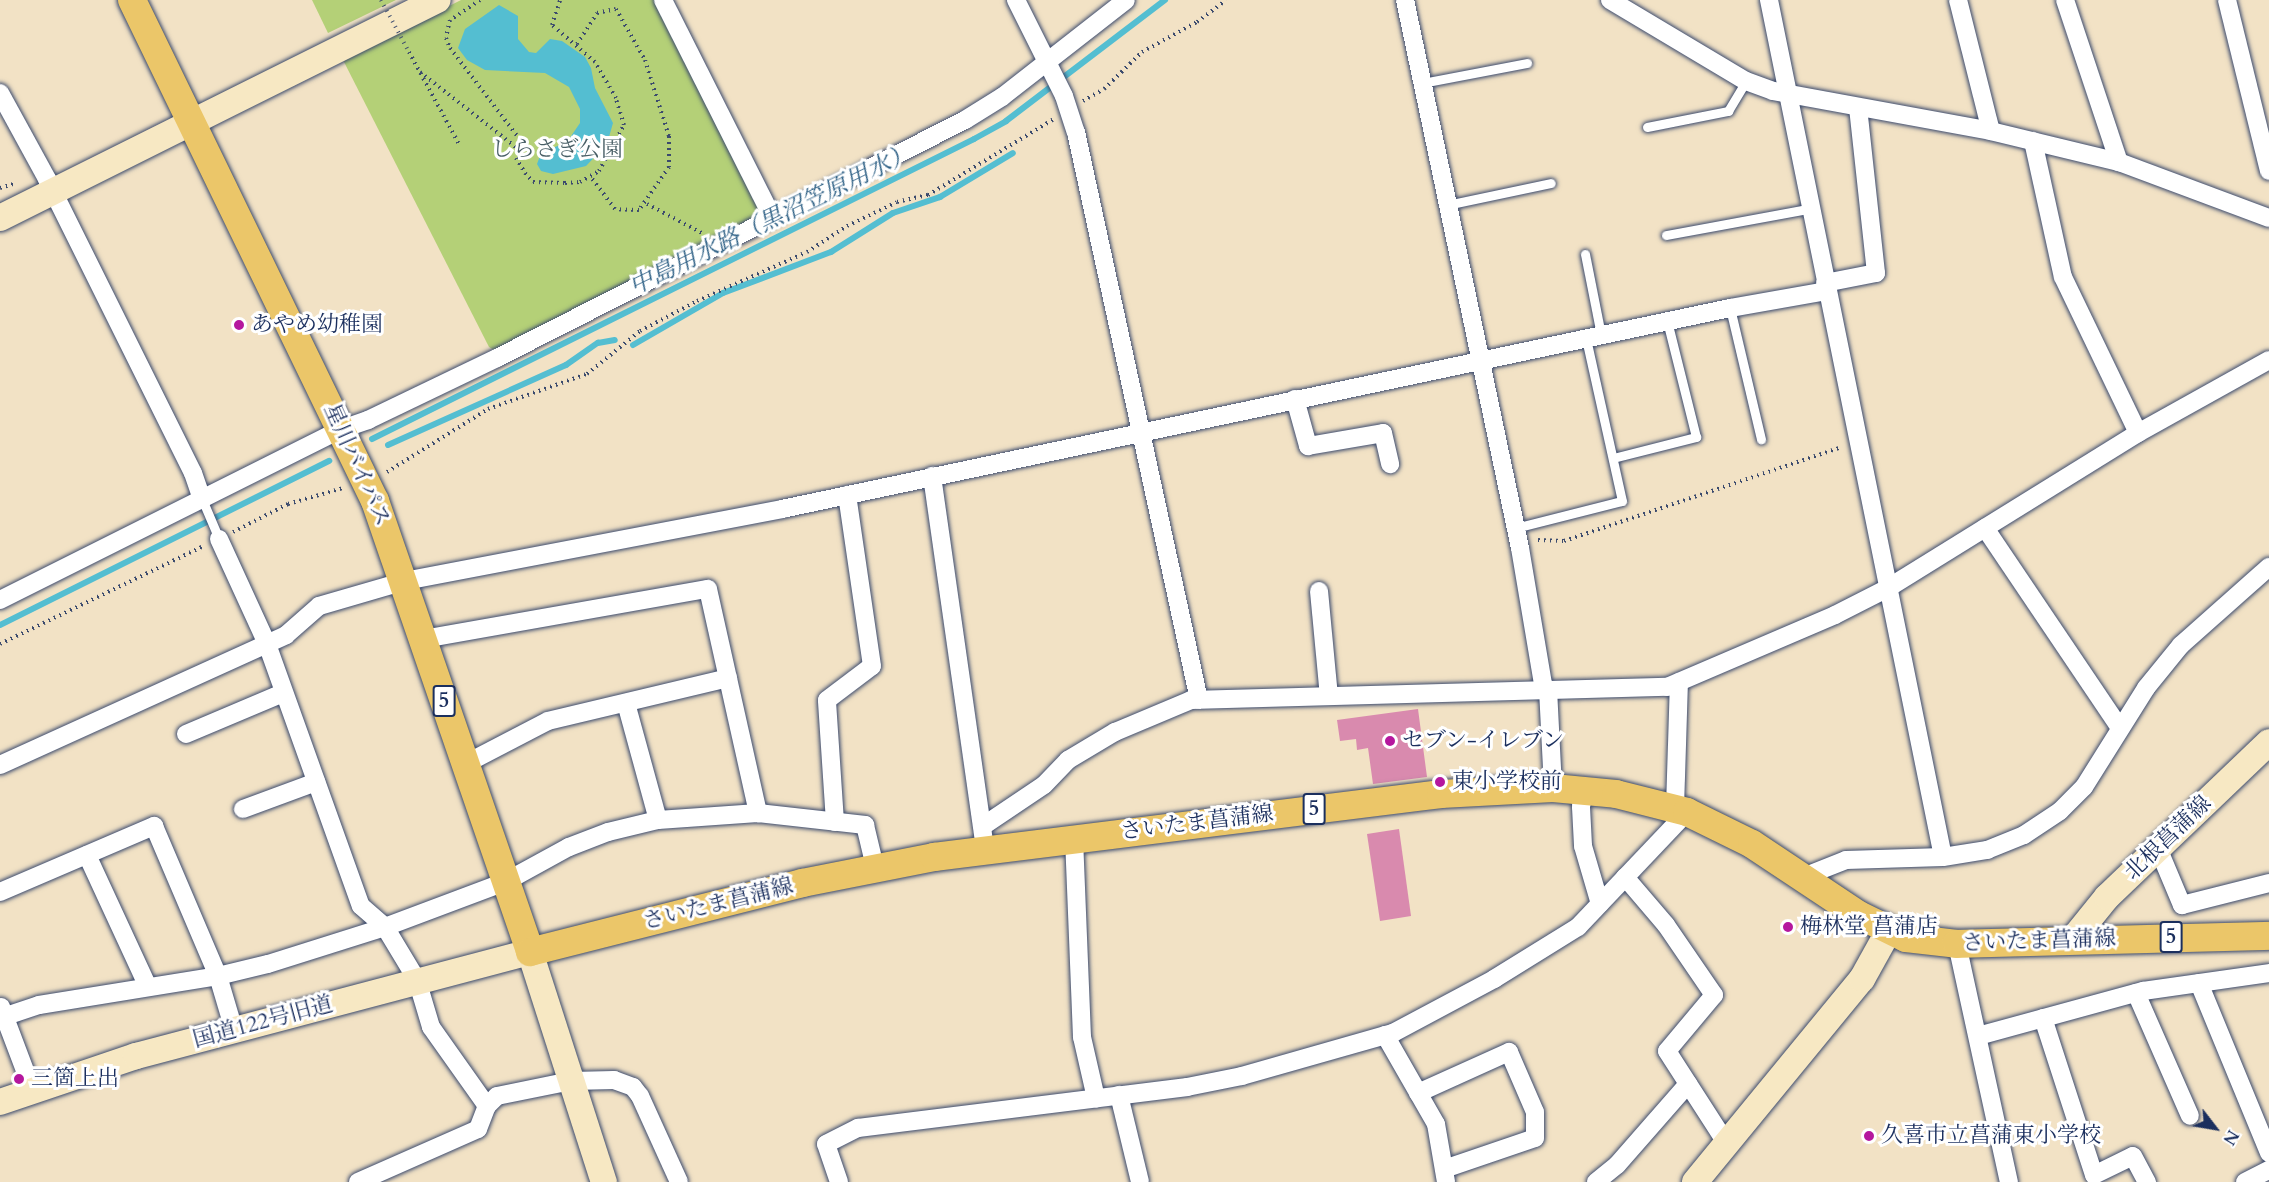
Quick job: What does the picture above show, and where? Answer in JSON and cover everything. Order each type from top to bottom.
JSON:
[{"type":"main road","name":"星川バイパス","points":[[132,0],[194,122],[375,501],[405,581],[530,952]]},
{"type":"main road","name":"さいたま菖蒲線","points":[[530,952],[983,838],[1074,838],[1441,794],[1553,788],[1585,789],[1681,810],[1752,844],[1888,932],[1932,943],[2269,936]]},
{"type":"street","points":[[0,218],[438,0]]},
{"type":"street","points":[[663,0],[772,217]]},
{"type":"street","points":[[1016,0],[1048,66],[1072,100],[1076,132],[1199,700]]},
{"type":"street","points":[[0,600],[204,504],[342,429],[368,420],[497,358],[711,247],[965,120],[1048,66],[1126,0]]},
{"type":"street","points":[[1405,0],[1479,361],[1516,527],[1546,689],[1553,788]]},
{"type":"street","points":[[1610,0],[1746,81],[1858,108],[1990,131],[2119,162],[2269,218]]},
{"type":"street","points":[[1769,0],[1943,857]]},
{"type":"street","points":[[1958,0],[1990,131]]},
{"type":"street","points":[[2065,0],[2119,162]]},
{"type":"street","points":[[2227,0],[2262,110],[2269,171]]},
{"type":"street","points":[[0,93],[53,192],[193,473],[204,504]]},
{"type":"street","points":[[0,765],[286,635],[319,606],[405,581],[847,495],[1140,431],[1730,308],[1826,287],[1876,273],[1858,108]]},
{"type":"street","points":[[2033,141],[2063,277],[2138,433]]},
{"type":"street","points":[[983,838],[1044,785],[1068,760],[1115,732],[1199,700],[1667,687],[1835,615],[1888,588],[2138,433],[2269,360]]},
{"type":"street","points":[[1295,399],[1308,446],[1383,433],[1390,464]]},
{"type":"street","points":[[932,476],[983,838]]},
{"type":"street","points":[[835,822],[827,700],[872,666],[847,495]]},
{"type":"street","points":[[1984,528],[2120,728]]},
{"type":"street","points":[[217,538],[267,644],[361,906],[385,927],[417,980],[431,1027],[487,1106]]},
{"type":"street","points":[[1803,877],[1846,860],[1943,857],[1987,850],[2015,839],[2060,811],[2084,787],[2120,728],[2181,645],[2269,567]]},
{"type":"street","points":[[423,639],[708,589],[758,813]]},
{"type":"street","points":[[1319,591],[1329,696]]},
{"type":"street","points":[[465,764],[548,722],[728,678]]},
{"type":"street","points":[[839,1182],[826,1144],[858,1128],[1119,1095],[1242,1076],[1384,1035],[1494,980],[1578,927],[1625,877],[1681,810],[1679,682]]},
{"type":"street","points":[[186,734],[283,693]]},
{"type":"street","points":[[626,703],[658,820]]},
{"type":"street","name":"北根菖蒲線","points":[[2073,939],[2107,897],[2269,742]]},
{"type":"street","points":[[243,809],[316,782]]},
{"type":"street","points":[[1585,789],[1581,807],[1583,846],[1599,904]]},
{"type":"street","points":[[32,1089],[2,1013],[147,985],[218,976],[385,927],[505,882],[569,847],[608,832],[658,820],[758,813],[865,825],[875,867]]},
{"type":"street","points":[[0,892],[154,826],[218,976],[234,1030]]},
{"type":"street","points":[[1074,838],[1082,1037],[1096,1098]]},
{"type":"street","points":[[2158,848],[2182,905],[2269,883]]},
{"type":"street","points":[[87,855],[147,985]]},
{"type":"street","points":[[1625,877],[1666,925],[1714,995],[1667,1050],[1727,1144]]},
{"type":"street","points":[[1695,1182],[1862,979],[1888,932]]},
{"type":"street","points":[[1957,944],[2009,1182]]},
{"type":"street","points":[[530,952],[604,1182]]},
{"type":"street","name":"国道122号旧道","points":[[0,1102],[32,1089],[234,1030],[530,952]]},
{"type":"street","points":[[1978,1036],[2136,993],[2269,974]]},
{"type":"street","points":[[2199,983],[2269,1153]]},
{"type":"street","points":[[2136,993],[2190,1116]]},
{"type":"street","points":[[2043,1018],[2094,1175],[2133,1156],[2147,1182]]},
{"type":"street","points":[[1384,1035],[1436,1124],[1445,1175],[1535,1138],[1535,1112],[1509,1053],[1418,1093]]},
{"type":"street","points":[[358,1182],[478,1129],[487,1106],[497,1096],[571,1081],[614,1080],[633,1087],[679,1182]]},
{"type":"street","points":[[1596,1182],[1617,1165],[1688,1084]]},
{"type":"street","points":[[1119,1095],[1140,1182]]},
{"type":"street","points":[[2246,1182],[2269,1170]]},
{"type":"lane","points":[[1422,83],[1527,63]]},
{"type":"lane","points":[[1647,127],[1728,111],[1746,81]]},
{"type":"lane","points":[[1447,205],[1551,183]]},
{"type":"lane","points":[[1666,235],[1813,208]]},
{"type":"lane","points":[[1516,527],[1622,501],[1593,336],[1585,254]]},
{"type":"lane","points":[[1730,308],[1761,439]]},
{"type":"lane","points":[[1613,458],[1696,437],[1667,321]]},
{"type":"lane","points":[[204,504],[217,538]]},
{"type":"path","points":[[381,0],[459,144]]},
{"type":"path","points":[[480,0],[450,20],[446,38],[460,64],[521,141],[517,148],[516,158],[533,182],[580,182],[590,176],[610,155],[624,125],[607,80],[577,44],[552,25],[560,0]]},
{"type":"path","points":[[1072,100],[1104,88],[1142,52],[1197,22],[1226,0]]},
{"type":"path","points":[[577,44],[597,13],[616,9],[645,60],[661,104],[670,155],[662,182],[647,204],[639,210],[615,209],[590,176]]},
{"type":"path","points":[[420,72],[517,148]]},
{"type":"path","points":[[377,475],[412,459],[488,409],[587,374],[640,331],[697,301],[807,252],[847,226],[897,202],[928,195],[1059,116]]},
{"type":"path","points":[[647,204],[704,234],[711,247]]},
{"type":"path","points":[[1516,527],[1532,540],[1564,541],[1859,441]]},
{"type":"path","points":[[0,645],[288,504],[351,484]]},
{"type":"green space","points":[[312,0],[396,0],[328,33]]},
{"type":"green space","name":"しらさぎ公園","points":[[461,0],[656,0],[759,210],[756,216],[494,350],[489,347],[343,60]]},
{"type":"water","points":[[499,5],[518,16],[518,39],[529,52],[536,53],[550,39],[562,41],[585,57],[591,68],[595,88],[613,123],[607,144],[586,166],[553,174],[541,171],[537,164],[541,153],[567,142],[580,123],[580,109],[569,87],[545,73],[485,70],[467,60],[458,48],[465,29]]},
{"type":"building","points":[[1418,709],[1427,777],[1373,784],[1368,748],[1357,750],[1356,739],[1340,741],[1337,720]]},
{"type":"building","points":[[1399,829],[1411,916],[1380,921],[1367,834]]},
{"type":"waterway","name":"中島用水路（黒沼笠原用水）","points":[[372,439],[974,139],[1006,121],[1165,0]]},
{"type":"waterway","points":[[633,345],[723,293],[831,252],[893,213],[940,197],[1013,153]]},
{"type":"waterway","points":[[388,445],[566,365],[598,343],[615,340]]},
{"type":"waterway","name":"中島用水路（黒沼笠原用水）","points":[[0,625],[329,461]]},
{"type":"place","name":"あやめ幼稚園","points":[[239,325]]},
{"type":"place","name":"セブン-イレブン","points":[[1390,741]]},
{"type":"place","name":"東小学校前","points":[[1440,782]]},
{"type":"place","name":"梅林堂 菖蒲店","points":[[1788,927]]},
{"type":"place","name":"三箇上出","points":[[19,1079]]},
{"type":"place","name":"久喜市立菖蒲東小学校","points":[[1869,1136]]}]
